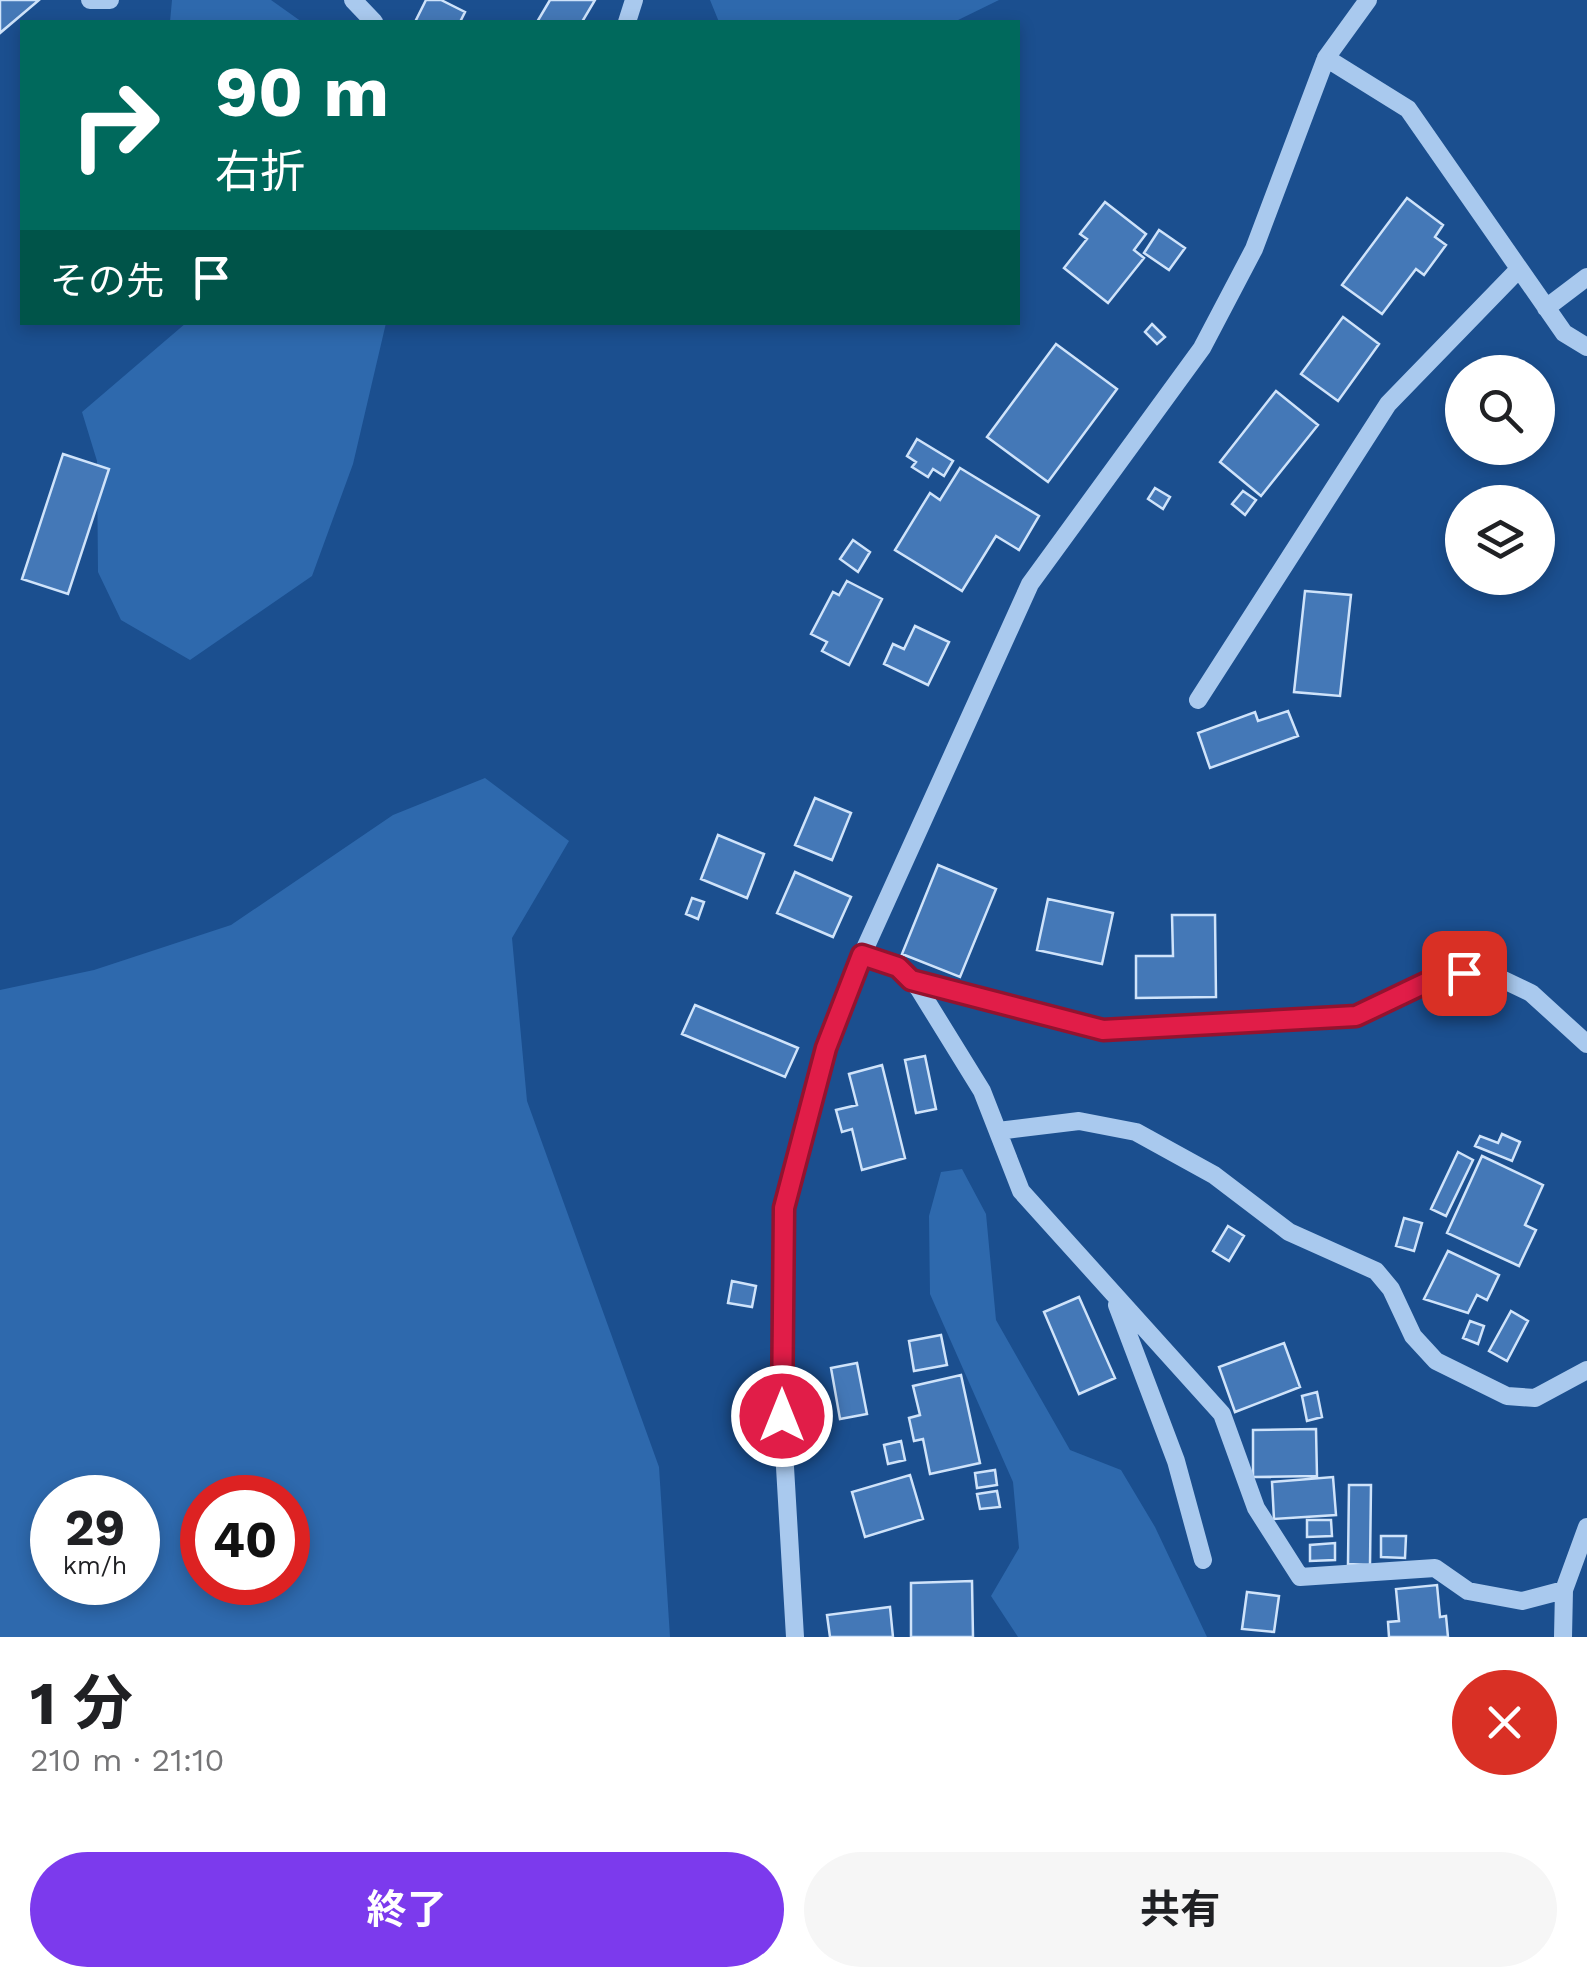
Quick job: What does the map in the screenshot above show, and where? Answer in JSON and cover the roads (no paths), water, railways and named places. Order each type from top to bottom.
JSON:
[{"type":"street","points":[[90,0],[110,0]]},
{"type":"street","points":[[353,0],[372,20]]},
{"type":"street","points":[[796,1637],[782,1416],[784,1208],[826,1048],[862,955],[1030,584],[1202,348],[1254,249],[1326,58],[1368,0]]},
{"type":"street","points":[[1326,58],[1408,109],[1564,334],[1587,346]]},
{"type":"street","points":[[1198,700],[1388,404],[1519,269]]},
{"type":"street","points":[[1546,308],[1587,277]]},
{"type":"street","points":[[862,955],[898,967],[911,980],[982,1091],[1021,1191],[1222,1414],[1256,1508],[1300,1577],[1435,1568],[1468,1591],[1522,1601],[1564,1590]]},
{"type":"street","points":[[911,980],[1103,1030],[1356,1016],[1442,975],[1488,972],[1531,993],[1587,1044]]},
{"type":"street","points":[[998,1132],[1079,1121],[1136,1132],[1214,1175],[1289,1232],[1376,1271],[1391,1290],[1413,1336],[1436,1361],[1507,1396],[1535,1398],[1587,1370]]},
{"type":"street","points":[[1112,1292],[1176,1460],[1203,1560]]},
{"type":"street","points":[[1563,1637],[1564,1590],[1587,1527]]}]
